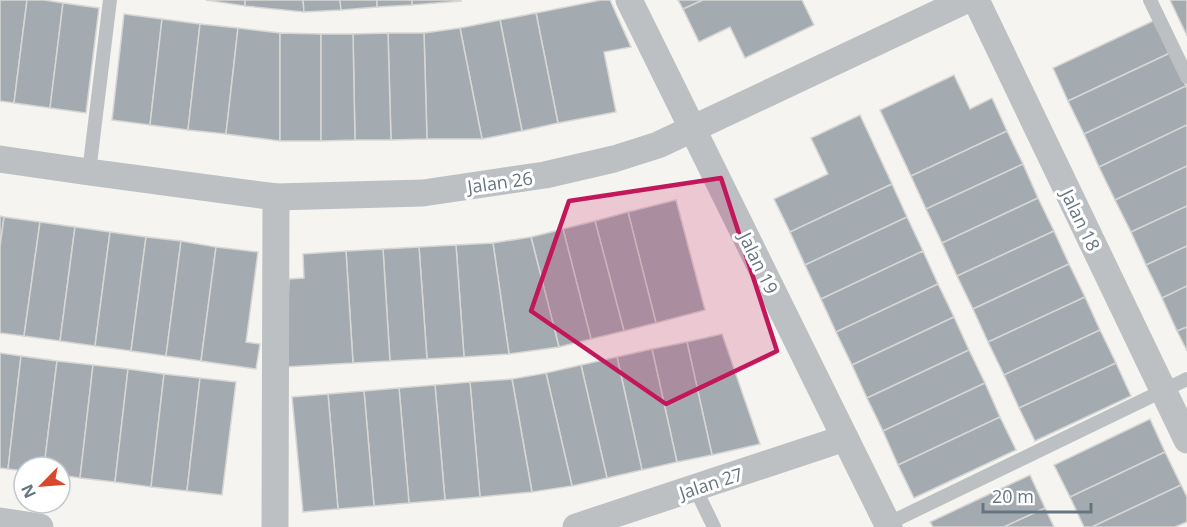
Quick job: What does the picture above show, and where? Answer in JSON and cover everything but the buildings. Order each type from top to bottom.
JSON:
[{"type":"street","name":"Jalan 19","points":[[629,0],[888,526]]},
{"type":"street","name":"Jalan 26","points":[[0,159],[276,197],[423,193],[545,175],[658,145],[966,0]]},
{"type":"street","name":"Jalan 18","points":[[976,0],[1187,440]]},
{"type":"street","points":[[275,527],[276,197]]},
{"type":"street","name":"Jalan 27","points":[[576,527],[845,438]]},
{"type":"street","points":[[0,521],[40,527]]},
{"type":"lane","points":[[89,172],[110,0]]},
{"type":"lane","points":[[1150,0],[1187,77]]},
{"type":"lane","points":[[888,526],[1187,379]]},
{"type":"lane","points":[[695,488],[714,527]]},
{"type":"highlighted area","points":[[721,178],[777,351],[666,404],[531,311],[569,201]]}]
